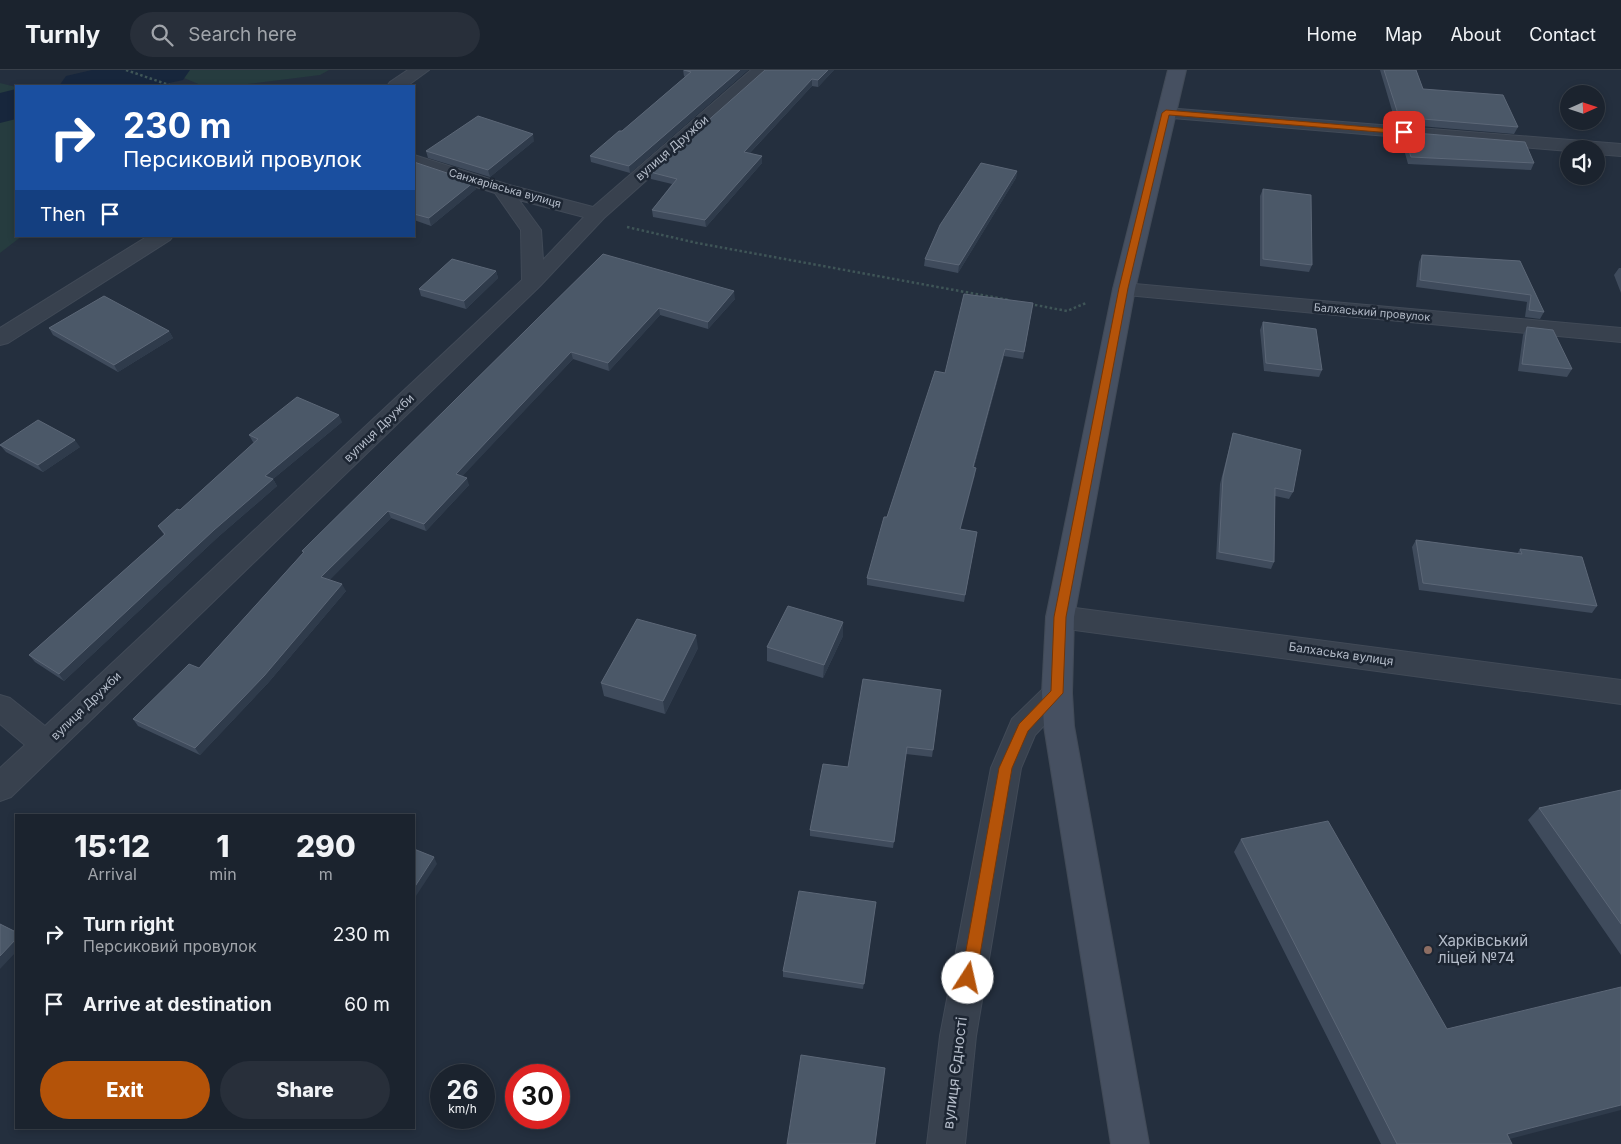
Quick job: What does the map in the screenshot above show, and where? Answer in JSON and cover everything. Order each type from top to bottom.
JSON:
[{"type":"main road","points":[[1130,1144],[1059,726],[1057,693],[1060,617],[1124,288],[1177,70]]},
{"type":"street","points":[[398,85],[420,70]]},
{"type":"street","name":"вулиця Дружби","points":[[0,788],[533,282],[597,214],[761,70]]},
{"type":"street","points":[[1166,113],[1621,150]]},
{"type":"street","name":"Санжарівська вулиця","points":[[415,161],[597,214]]},
{"type":"street","points":[[502,188],[531,230],[533,282]]},
{"type":"street","points":[[0,338],[161,237]]},
{"type":"street","name":"Балхаський провулок","points":[[1124,288],[1621,336]]},
{"type":"street","name":"Балхаська вулиця","points":[[1060,617],[1621,692]]},
{"type":"street","name":"вулиця Єдності","points":[[946,1144],[958,1036],[1006,768],[1023,728],[1057,693]]},
{"type":"street","points":[[0,707],[46,744]]},
{"type":"path","points":[[126,70],[169,85]]},
{"type":"path","points":[[597,214],[610,222],[697,243],[1018,302]]},
{"type":"path","points":[[1028,304],[1067,311],[1124,288]]},
{"type":"green space","points":[[165,70],[329,70],[320,75],[240,85],[201,85]]},
{"type":"green space","points":[[0,83],[15,87],[15,237],[21,237],[0,253]]},
{"type":"building","points":[[684,70],[740,70],[629,166],[590,156],[691,72]]},
{"type":"building","points":[[765,70],[828,70],[818,80],[812,79],[744,152],[762,156],[705,220],[652,210],[677,179],[650,172]]},
{"type":"building","points":[[1384,70],[1416,70],[1423,89],[1503,95],[1518,127],[1399,117]]},
{"type":"building","points":[[478,116],[533,134],[488,170],[426,151]]},
{"type":"building","points":[[1403,132],[1525,142],[1534,163],[1411,157]]},
{"type":"building","points":[[415,162],[474,182],[429,218],[415,214]]},
{"type":"building","points":[[981,163],[1017,171],[959,265],[925,259],[940,225]]},
{"type":"building","points":[[1263,189],[1311,195],[1312,265],[1263,259]]},
{"type":"building","points":[[603,254],[734,291],[708,322],[659,308],[608,363],[571,352],[456,474],[467,478],[424,524],[388,511],[321,577],[342,584],[264,676],[195,748],[133,719],[189,664],[199,668],[304,552],[302,551]]},
{"type":"building","points":[[1422,255],[1520,261],[1544,312],[1529,310],[1531,295],[1420,280]]},
{"type":"building","points":[[452,259],[496,271],[464,301],[419,289]]},
{"type":"building","points":[[964,294],[1033,303],[1024,352],[1005,349],[973,467],[976,468],[960,529],[977,532],[965,595],[867,578],[884,517],[887,517],[935,371],[945,373]]},
{"type":"building","points":[[104,296],[169,331],[114,365],[49,328]]},
{"type":"building","points":[[1263,322],[1316,329],[1322,370],[1266,363]]},
{"type":"building","points":[[1527,327],[1553,330],[1572,369],[1522,364]]},
{"type":"building","points":[[297,397],[339,415],[265,476],[273,479],[214,530],[59,674],[29,655],[165,534],[158,526],[177,509],[180,510],[258,439],[249,435]]},
{"type":"building","points":[[38,420],[75,440],[38,465],[0,445]]},
{"type":"building","points":[[1233,433],[1301,450],[1293,492],[1275,488],[1274,562],[1219,552],[1223,477]]},
{"type":"building","points":[[1416,540],[1522,554],[1520,549],[1582,557],[1597,606],[1423,583]]},
{"type":"building","points":[[788,606],[843,622],[824,665],[767,647]]},
{"type":"building","points":[[637,619],[696,635],[663,701],[601,683]]},
{"type":"building","points":[[863,679],[941,690],[933,750],[907,747],[894,842],[810,830],[823,764],[848,767]]},
{"type":"building","points":[[1621,790],[1621,924],[1539,808]]},
{"type":"building","points":[[1328,821],[1447,1029],[1621,987],[1621,1105],[1507,1134],[1512,1144],[1397,1144],[1241,839]]},
{"type":"building","points":[[415,849],[434,857],[415,886]]},
{"type":"building","points":[[799,891],[876,902],[864,984],[783,971]]},
{"type":"building","points":[[0,924],[15,932],[15,940],[0,956]]},
{"type":"building","points":[[801,1055],[885,1068],[875,1144],[787,1144]]},
{"type":"waterway","points":[[88,85],[167,70]]},
{"type":"waterway","points":[[0,108],[15,104]]},
{"type":"place","name":"Харківський ліцей №74","points":[[1428,950]]},
{"type":"route","points":[[968,978],[1006,768],[1023,728],[1057,693],[1060,617],[1124,288],[1166,113],[1404,132]]}]
